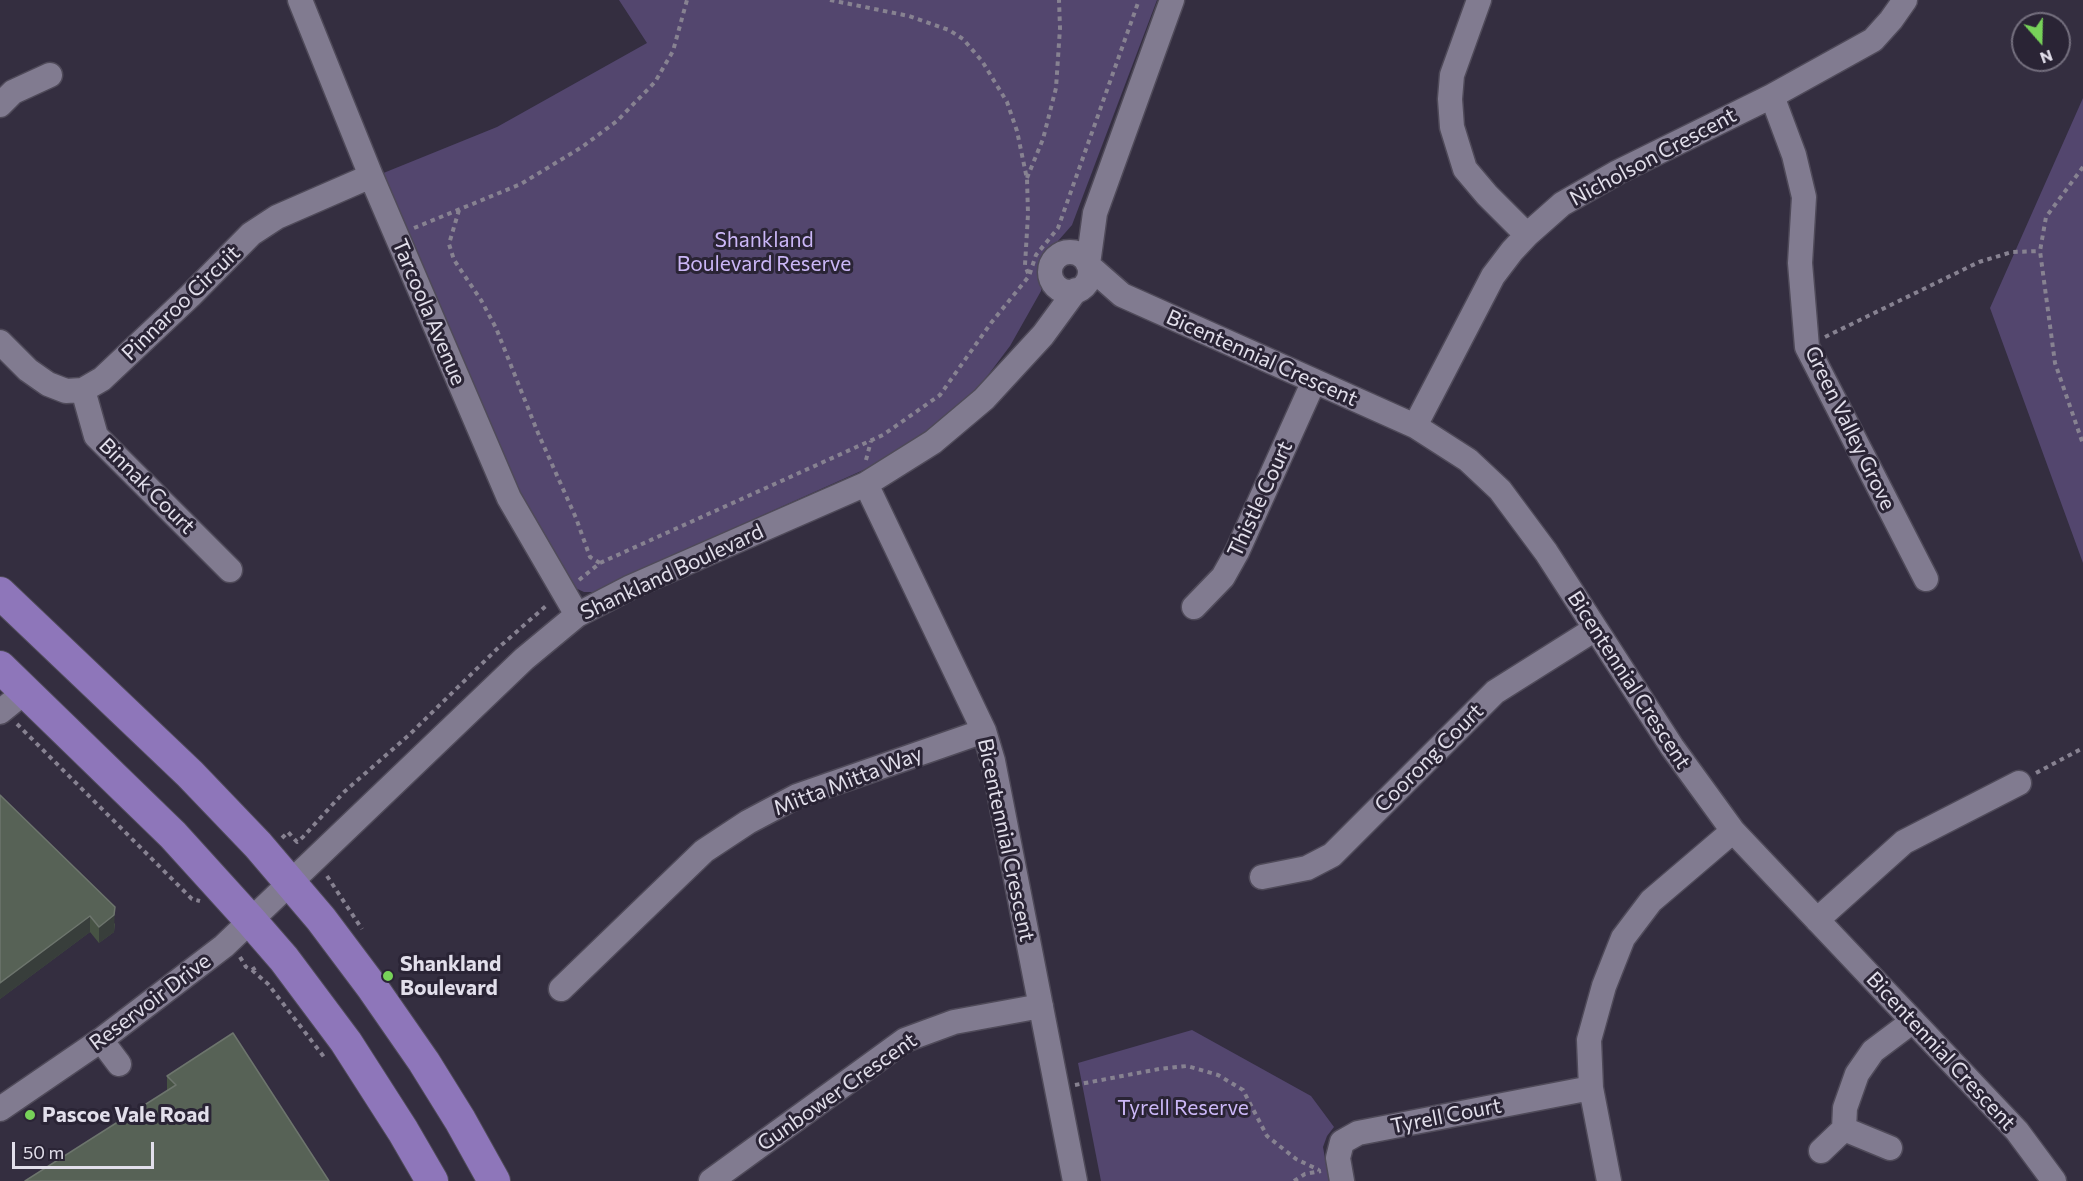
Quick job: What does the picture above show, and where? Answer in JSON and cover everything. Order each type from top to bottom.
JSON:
[{"type":"main road","points":[[0,593],[190,774],[290,883],[345,951],[412,1043],[460,1120],[494,1181]]},
{"type":"main road","points":[[0,667],[173,835],[284,959],[346,1042],[403,1131],[431,1181]]},
{"type":"street","name":"Tarcoola Avenue","points":[[300,0],[371,176],[509,498],[578,615]]},
{"type":"street","points":[[1095,213],[1065,253],[1053,262],[1052,280],[1060,289],[1078,290],[1088,279],[1095,213],[1172,0]]},
{"type":"street","points":[[1479,0],[1452,75],[1450,99],[1452,127],[1465,169],[1527,235]]},
{"type":"street","name":"Nicholson Crescent","points":[[1415,426],[1493,276],[1527,235],[1562,204],[1618,172],[1772,96],[1873,40],[1905,0]]},
{"type":"street","points":[[0,105],[13,92],[52,76]]},
{"type":"street","name":"Green Valley Grove","points":[[1772,96],[1794,155],[1804,197],[1800,263],[1807,347],[1926,579]]},
{"type":"street","name":"Pinnaroo Circuit","points":[[83,390],[102,379],[190,296],[251,234],[277,217],[371,176]]},
{"type":"street","points":[[1065,253],[1082,255],[1089,265]]},
{"type":"street","name":"Bicentennial Crescent","points":[[1089,265],[1122,295]]},
{"type":"street","name":"Shankland Boulevard","points":[[1028,351],[1043,313],[1052,280]]},
{"type":"street","name":"Bicentennial Crescent","points":[[1078,290],[1122,295],[1415,426],[1467,460],[1500,490],[1546,552],[1679,757],[1733,831],[2017,1131],[2054,1181]]},
{"type":"street","name":"Shankland Boulevard","points":[[290,883],[524,659],[578,615],[631,587],[866,484],[933,442],[984,399],[1043,335],[1078,290]]},
{"type":"street","points":[[0,342],[28,370],[48,384],[66,391],[83,390]]},
{"type":"street","name":"Thistle Court","points":[[1194,608],[1223,577],[1237,552],[1314,381]]},
{"type":"street","name":"Binnak Court","points":[[83,390],[96,436],[234,574]]},
{"type":"street","name":"Bicentennial Crescent","points":[[866,484],[984,731],[993,761],[1075,1181]]},
{"type":"street","name":"Coorong Court","points":[[1262,877],[1307,868],[1332,855],[1495,692],[1595,629]]},
{"type":"street","points":[[0,712],[26,692]]},
{"type":"street","name":"Mitta Mitta Way","points":[[561,989],[704,850],[748,822],[797,796],[984,731]]},
{"type":"street","points":[[1817,920],[1904,842],[2019,783]]},
{"type":"street","points":[[1609,1181],[1591,1088],[1589,1040],[1604,986],[1623,938],[1651,901],[1733,831]]},
{"type":"street","name":"Reservoir Drive","points":[[0,1109],[101,1040],[224,946],[290,883]]},
{"type":"street","name":"Gunbower Crescent","points":[[711,1181],[905,1040],[954,1022],[1041,1006]]},
{"type":"street","points":[[1821,1151],[1844,1128],[1845,1108],[1857,1074],[1873,1051],[1913,1021]]},
{"type":"street","points":[[101,1040],[119,1064]]},
{"type":"street","name":"Tyrell Court","points":[[1335,1173],[1342,1142],[1358,1133],[1591,1088]]},
{"type":"street","points":[[1844,1128],[1890,1148]]},
{"type":"path","points":[[397,236],[521,184],[582,147],[617,121],[655,82],[673,51],[687,0]]},
{"type":"path","points":[[830,0],[909,16],[949,30],[963,39],[982,61],[1008,102],[1017,131],[1027,179],[1028,214],[1024,265],[1029,276]]},
{"type":"path","points":[[1027,179],[1043,139],[1056,88],[1060,28],[1059,0]]},
{"type":"path","points":[[297,842],[344,792],[409,735],[497,649],[600,563],[883,435],[940,395],[991,323],[1029,276],[1036,255],[1058,228],[1139,0]]},
{"type":"path","points":[[2083,167],[2046,217],[2040,251],[2055,363],[2083,444]]},
{"type":"path","points":[[459,210],[449,244],[454,260],[482,300],[496,328],[538,433],[576,518],[590,557],[600,563]]},
{"type":"path","points":[[1807,347],[1979,262],[2012,252],[2040,251]]},
{"type":"path","points":[[2019,783],[2083,748]]},
{"type":"path","points":[[265,854],[288,832],[333,882],[334,888],[364,932]]},
{"type":"path","points":[[1057,1088],[1187,1066],[1218,1075],[1243,1090],[1267,1136],[1296,1159],[1335,1173]]},
{"type":"path","points":[[1294,1181],[1305,1174],[1335,1173]]},
{"type":"green space","name":"Shankland Boulevard Reserve","points":[[619,0],[1157,0],[1072,225],[1044,257],[1041,291],[1010,346],[973,395],[927,433],[879,463],[618,580],[598,592],[584,592],[571,586],[517,493],[381,174],[497,127],[647,43]]},
{"type":"green space","points":[[2083,98],[2083,563],[1990,308]]},
{"type":"green space","name":"Tyrell Reserve","points":[[1192,1030],[1311,1096],[1334,1127],[1323,1147],[1329,1181],[1101,1181],[1078,1063]]},
{"type":"building","points":[[0,795],[115,907],[114,915],[99,927],[90,916],[0,983]]},
{"type":"building","points":[[233,1033],[329,1181],[25,1181],[176,1085],[167,1076]]},
{"type":"place","name":"Shankland Boulevard","points":[[388,976]]},
{"type":"place","name":"Pascoe Vale Road","points":[[30,1115]]}]
